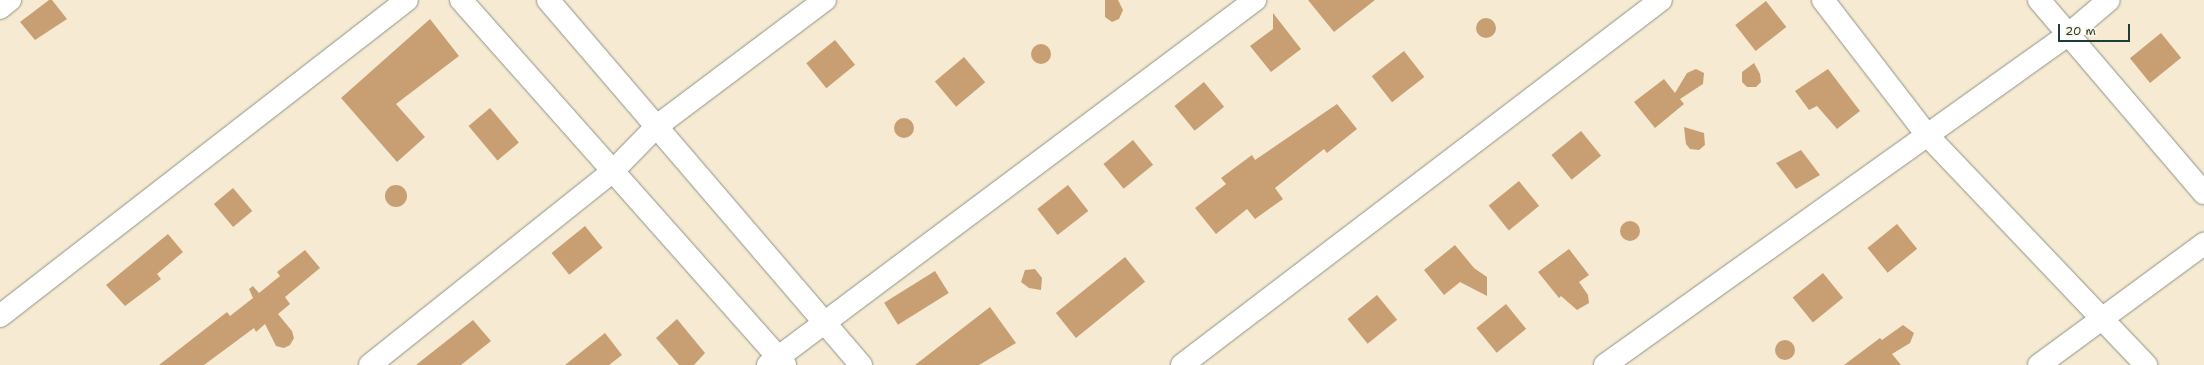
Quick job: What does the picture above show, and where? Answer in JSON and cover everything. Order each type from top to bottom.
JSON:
[{"type":"street","points":[[0,8],[10,0]]},
{"type":"street","points":[[0,316],[407,0]]},
{"type":"street","points":[[461,0],[777,362],[824,323],[1255,0]]},
{"type":"street","points":[[548,0],[658,126],[861,365]]},
{"type":"street","points":[[370,365],[612,172],[658,126],[825,0]]},
{"type":"street","points":[[1182,365],[1661,0]]},
{"type":"street","points":[[1823,0],[1927,135],[2146,365]]},
{"type":"street","points":[[2039,0],[2204,193]]},
{"type":"street","points":[[1605,365],[2069,34],[2109,0]]},
{"type":"street","points":[[2039,365],[2204,244]]},
{"type":"building","points":[[49,0],[52,0],[67,19],[35,40],[20,22]]},
{"type":"building","points":[[1105,0],[1118,0],[1123,10],[1119,19],[1112,22],[1105,17]]},
{"type":"building","points":[[1308,0],[1375,0],[1334,32]]},
{"type":"building","points":[[1766,1],[1786,27],[1756,51],[1735,25]]},
{"type":"building","points":[[1273,13],[1301,49],[1271,72],[1250,46],[1273,29]]},
{"type":"building","points":[[1486,18],[1493,21],[1496,28],[1493,35],[1486,38],[1479,35],[1476,28],[1479,21]]},
{"type":"building","points":[[430,19],[459,56],[396,104],[425,137],[397,162],[341,98]]},
{"type":"building","points":[[2161,33],[2181,58],[2150,83],[2130,58]]},
{"type":"building","points":[[835,40],[855,65],[826,88],[806,63]]},
{"type":"building","points":[[1041,44],[1048,47],[1051,54],[1048,61],[1041,64],[1034,61],[1031,54],[1034,47]]},
{"type":"building","points":[[1404,51],[1424,77],[1392,102],[1372,76]]},
{"type":"building","points":[[964,57],[985,82],[956,107],[935,81]]},
{"type":"building","points":[[1754,63],[1760,74],[1761,82],[1756,87],[1747,87],[1742,82],[1742,72]]},
{"type":"building","points":[[1696,69],[1704,73],[1703,84],[1680,99],[1684,104],[1655,128],[1634,102],[1664,79],[1675,93],[1687,73]]},
{"type":"building","points":[[1828,69],[1860,111],[1837,129],[1817,106],[1809,110],[1795,91]]},
{"type":"building","points":[[1204,82],[1224,107],[1195,131],[1174,106]]},
{"type":"building","points":[[1337,104],[1357,129],[1327,153],[1324,149],[1275,188],[1283,199],[1255,219],[1247,209],[1216,234],[1195,208],[1226,184],[1221,178],[1252,155],[1255,160]]},
{"type":"building","points":[[490,108],[519,142],[497,160],[469,126]]},
{"type":"building","points":[[904,118],[911,121],[914,128],[911,135],[904,138],[897,135],[894,128],[897,121]]},
{"type":"building","points":[[1684,127],[1704,133],[1705,145],[1699,150],[1690,149],[1686,144]]},
{"type":"building","points":[[1581,131],[1601,156],[1572,180],[1551,155]]},
{"type":"building","points":[[1133,140],[1153,165],[1124,189],[1103,164]]},
{"type":"building","points":[[1801,150],[1820,175],[1796,189],[1776,163]]},
{"type":"building","points":[[1519,181],[1539,206],[1509,230],[1489,206]]},
{"type":"building","points":[[396,185],[404,188],[407,196],[404,204],[396,207],[388,204],[385,196],[388,188]]},
{"type":"building","points":[[1068,185],[1088,211],[1058,235],[1037,209]]},
{"type":"building","points":[[233,188],[252,211],[233,227],[214,204]]},
{"type":"building","points":[[1630,221],[1637,224],[1640,231],[1637,238],[1630,241],[1623,238],[1620,231],[1623,224]]},
{"type":"building","points":[[1897,224],[1917,249],[1888,273],[1867,248]]},
{"type":"building","points":[[585,226],[603,248],[569,275],[552,253]]},
{"type":"building","points":[[168,234],[183,252],[157,274],[161,279],[125,306],[106,285]]},
{"type":"building","points":[[1455,245],[1474,268],[1487,277],[1487,296],[1460,282],[1444,295],[1424,270]]},
{"type":"building","points":[[1569,249],[1589,275],[1579,282],[1588,295],[1589,303],[1577,310],[1561,296],[1559,298],[1538,272]]},
{"type":"building","points":[[305,250],[320,268],[285,297],[290,304],[278,314],[292,331],[294,338],[290,345],[284,348],[276,346],[265,324],[256,332],[254,328],[204,365],[159,365],[227,312],[230,316],[253,298],[249,289],[253,286],[259,293],[280,276],[277,272]]},
{"type":"building","points":[[1125,257],[1145,282],[1076,338],[1056,313]]},
{"type":"building","points":[[1035,269],[1042,278],[1041,290],[1029,288],[1021,282],[1025,270]]},
{"type":"building","points":[[935,271],[949,293],[898,325],[884,303]]},
{"type":"building","points":[[1823,273],[1843,298],[1813,322],[1793,298]]},
{"type":"building","points":[[1377,295],[1397,320],[1368,344],[1347,319]]},
{"type":"building","points":[[1506,304],[1526,329],[1497,353],[1476,328]]},
{"type":"building","points":[[990,307],[1016,343],[979,365],[915,365]]},
{"type":"building","points":[[677,319],[705,353],[694,365],[679,365],[656,338]]},
{"type":"building","points":[[473,320],[491,341],[461,365],[416,365]]},
{"type":"building","points":[[1903,325],[1914,333],[1910,343],[1892,354],[1901,365],[1844,365],[1880,338],[1882,340]]},
{"type":"building","points":[[605,333],[622,355],[609,365],[565,365]]},
{"type":"building","points":[[1785,340],[1792,343],[1795,350],[1792,357],[1785,360],[1778,357],[1775,350],[1778,343]]}]
